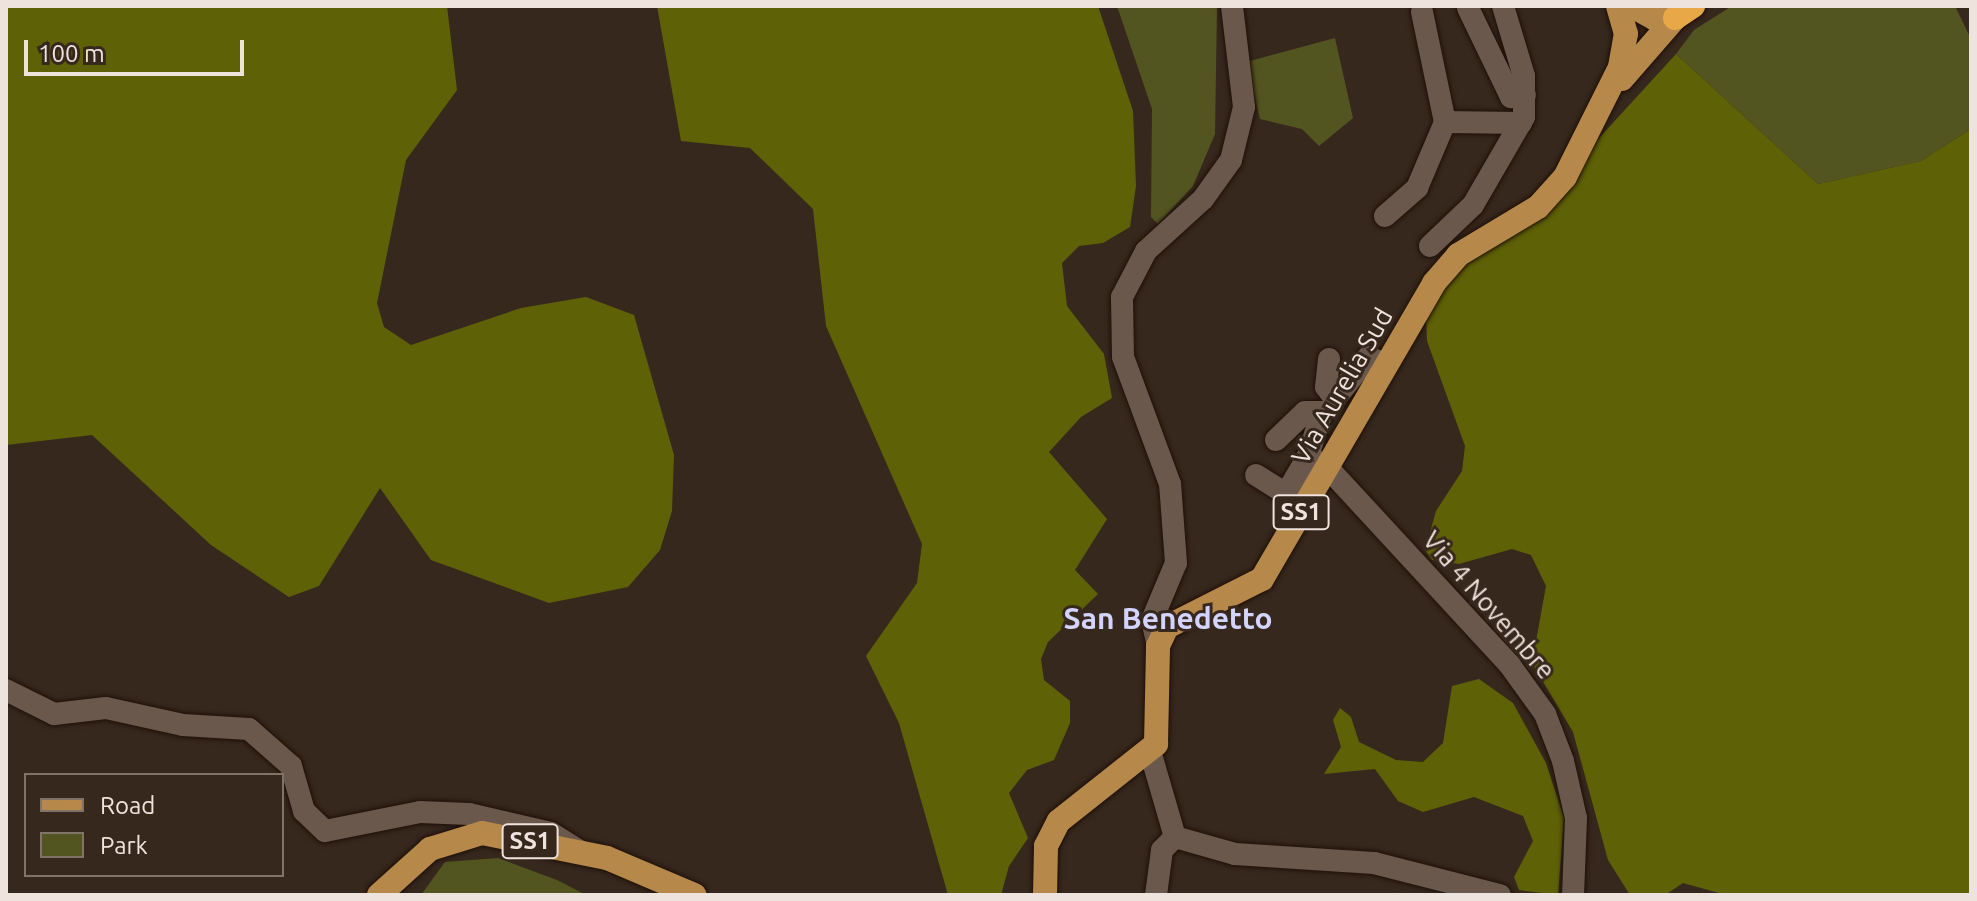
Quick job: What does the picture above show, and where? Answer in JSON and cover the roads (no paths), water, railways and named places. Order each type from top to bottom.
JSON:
[{"type":"main road","name":"SS1","points":[[1625,12],[1654,18],[1682,10]]},
{"type":"main road","name":"SS1","points":[[1599,115],[1682,10]]},
{"type":"main road","name":"Via Aurelia Sud","points":[[1158,646],[1186,614],[1262,579],[1318,462],[1387,365],[1446,267],[1556,192],[1599,115],[1620,67],[1625,12]]},
{"type":"main road","points":[[1045,895],[1046,846],[1059,821],[1150,751],[1160,727],[1158,646]]},
{"type":"main road","name":"SS1","points":[[379,895],[430,849],[461,835],[579,851],[694,895]]},
{"type":"street","points":[[1158,646],[1152,620],[1176,563],[1170,484],[1123,357],[1122,297],[1146,251],[1203,199],[1231,160],[1244,107],[1232,6]]},
{"type":"street","points":[[1430,246],[1473,205],[1521,123],[1525,95],[1503,6]]},
{"type":"street","points":[[1604,6],[1625,12]]},
{"type":"street","points":[[1468,8],[1511,97],[1525,95]]},
{"type":"street","points":[[1385,216],[1417,188],[1445,122],[1422,12]]},
{"type":"street","points":[[1445,122],[1521,123]]},
{"type":"street","points":[[1329,359],[1326,387],[1335,399],[1368,357],[1387,365]]},
{"type":"street","points":[[1256,475],[1286,494],[1318,462],[1322,412],[1305,412],[1276,440]]},
{"type":"street","name":"Via 4 Novembre","points":[[1318,462],[1509,664],[1545,714],[1576,818],[1573,895]]},
{"type":"street","points":[[1167,587],[1186,614]]},
{"type":"street","points":[[6,690],[54,714],[106,708],[183,725],[249,729],[291,766],[304,811],[325,831],[420,812],[469,814],[551,833],[579,851]]},
{"type":"street","points":[[1150,751],[1175,837]]},
{"type":"street","points":[[1156,895],[1162,850],[1175,837]]},
{"type":"street","points":[[1175,837],[1235,854],[1374,863],[1500,895]]},
{"type":"district","name":"San Benedetto","points":[[1168,618]]}]
